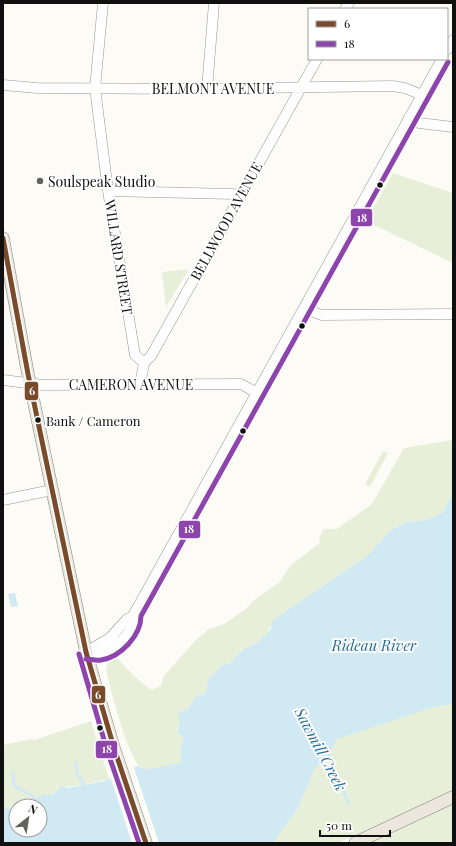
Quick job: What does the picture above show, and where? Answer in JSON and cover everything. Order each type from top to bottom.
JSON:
[{"type":"main road","points":[[3,238],[7,277],[86,652],[114,748],[146,843]]},
{"type":"main road","points":[[355,843],[453,797]]},
{"type":"street","name":"WILLARD STREET","points":[[103,3],[95,88],[108,191],[135,355],[144,363]]},
{"type":"street","points":[[207,88],[214,3]]},
{"type":"street","name":"BELLWOOD AVENUE","points":[[140,384],[144,363],[151,356],[316,60]]},
{"type":"street","points":[[86,652],[100,653],[111,648],[129,632],[134,622],[134,616],[441,60]]},
{"type":"street","name":"BELMONT AVENUE","points":[[3,85],[26,87],[95,88],[392,86],[405,88],[422,95]]},
{"type":"street","points":[[409,117],[419,123],[453,127]]},
{"type":"street","points":[[108,191],[233,194],[241,197]]},
{"type":"street","points":[[304,309],[322,315],[453,314]]},
{"type":"street","name":"CAMERON AVENUE","points":[[3,380],[30,384],[241,384],[257,393]]},
{"type":"street","points":[[3,500],[52,490]]},
{"type":"green space","points":[[393,173],[453,193],[453,263],[366,221]]},
{"type":"green space","points":[[189,269],[166,307],[162,272]]},
{"type":"green space","points":[[453,440],[453,493],[442,513],[426,520],[407,522],[391,530],[367,556],[277,617],[261,640],[242,649],[232,661],[211,678],[205,693],[195,697],[187,710],[180,711],[180,723],[177,729],[180,736],[184,738],[180,748],[181,760],[179,764],[147,770],[143,769],[132,754],[121,724],[106,670],[109,660],[114,655],[135,677],[151,690],[161,686],[164,676],[196,640],[209,629],[224,624],[246,609],[254,600],[280,582],[291,565],[320,543],[319,538],[324,529],[337,529],[372,504],[404,448]]},
{"type":"green space","points":[[383,451],[388,453],[370,487],[365,484]]},
{"type":"green space","points":[[453,704],[453,792],[338,843],[273,843],[298,808],[315,768],[323,762],[330,760],[332,749],[337,739],[434,707]]},
{"type":"green space","points":[[91,721],[109,779],[59,788],[52,795],[45,794],[38,798],[8,798],[8,808],[3,809],[3,745],[32,739],[34,740]]},
{"type":"green space","points":[[453,803],[453,843],[368,843]]},
{"type":"water","name":"Rideau River","points":[[453,493],[453,704],[434,707],[337,739],[332,749],[330,760],[323,762],[315,768],[298,808],[273,843],[3,843],[3,809],[8,808],[8,838],[48,838],[48,798],[36,798],[45,794],[52,795],[62,786],[68,788],[104,781],[137,766],[152,769],[179,764],[181,760],[180,748],[184,739],[177,732],[180,723],[178,713],[180,711],[187,710],[195,697],[205,693],[209,678],[222,665],[229,664],[243,649],[257,643],[271,629],[271,623],[277,617],[367,556],[391,530],[407,522],[426,520],[442,513]]},
{"type":"water","points":[[15,593],[18,606],[11,607],[8,594]]},
{"type":"pier","points":[[133,765],[159,843],[132,843],[110,776]]},
{"type":"waterway","name":"Sawmill Creek","points":[[329,758],[349,804]]},
{"type":"waterway","points":[[76,763],[77,775],[82,780],[83,785]]},
{"type":"waterway","points":[[12,772],[14,778],[13,783],[15,786],[34,798]]},
{"type":"transit line","name":"18","points":[[86,659],[99,660],[116,655],[134,637],[138,630],[141,616],[448,62]]},
{"type":"transit line","name":"6","points":[[3,238],[28,374],[86,652],[114,748],[146,843]]},
{"type":"transit line","name":"18","points":[[79,654],[107,750],[139,843]]},
{"type":"place","name":"Soulspeak Studio","points":[[40,181]]},
{"type":"place","name":"Bank / Cameron","points":[[38,420]]}]
